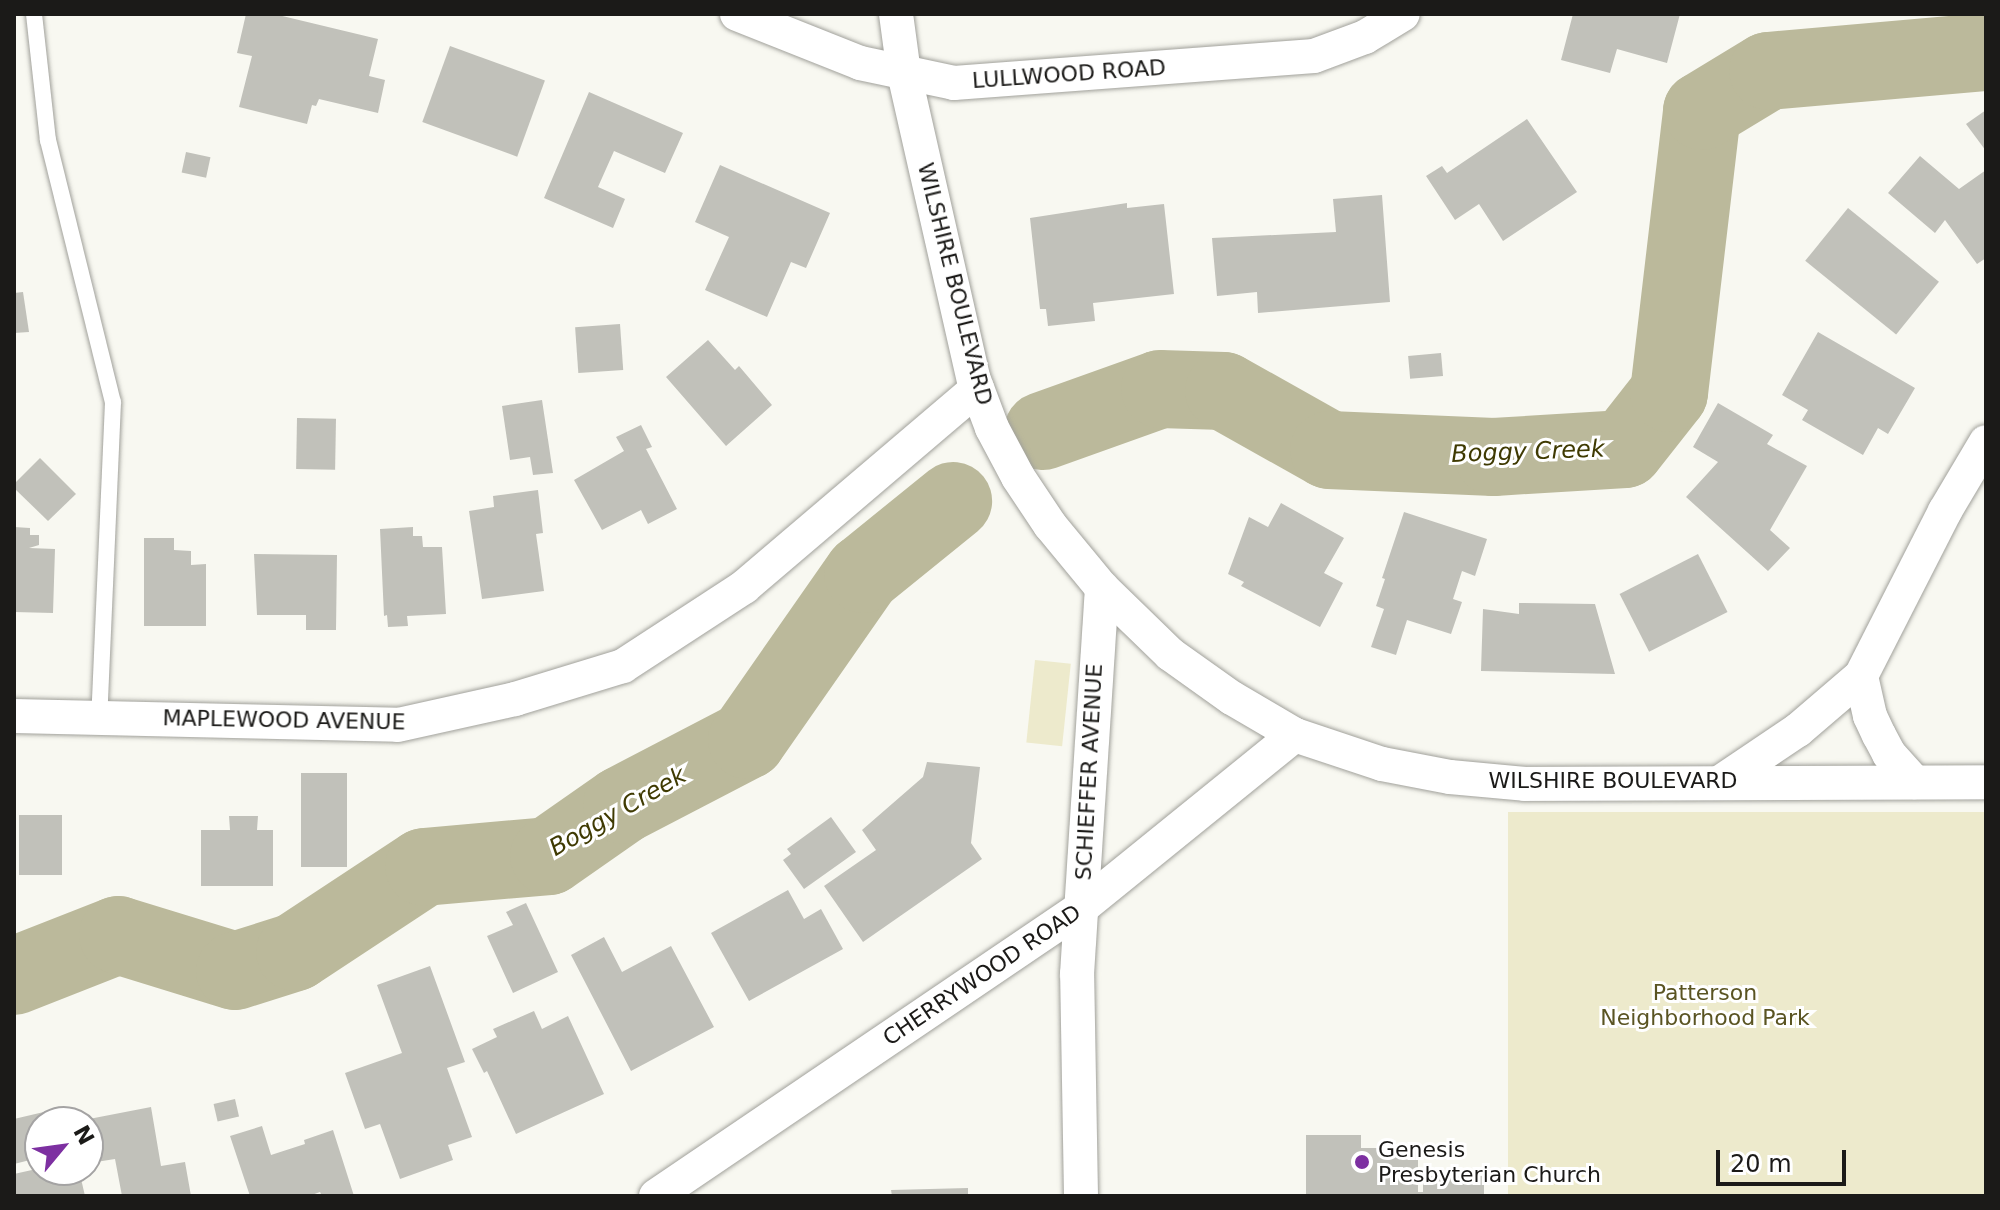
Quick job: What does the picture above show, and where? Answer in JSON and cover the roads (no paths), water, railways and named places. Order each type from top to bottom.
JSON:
[{"type":"street","name":"LULLWOOD ROAD","points":[[737,14],[860,63],[954,83],[1314,56],[1365,37],[1403,14]]},
{"type":"street","name":"WILSHIRE BOULEVARD","points":[[896,14],[904,73],[977,389],[1018,477],[1050,525],[1102,588],[1170,654],[1232,698],[1295,735],[1382,764],[1450,777],[1525,784],[1986,782]]},
{"type":"street","name":"MAPLEWOOD AVENUE","points":[[14,716],[398,725],[515,699],[623,666],[744,587],[977,389]]},
{"type":"street","points":[[1721,781],[1798,730],[1861,676],[1945,511],[1986,442]]},
{"type":"street","name":"SCHIEFFER AVENUE","points":[[1081,1196],[1077,974],[1102,588]]},
{"type":"street","points":[[1861,676],[1870,716],[1879,735],[1889,754],[1914,782]]},
{"type":"street","name":"CHERRYWOOD ROAD","points":[[656,1196],[1081,908],[1295,735]]},
{"type":"lane","points":[[34,14],[48,140],[113,402],[99,717]]},
{"type":"waterway","name":"Boggy Creek","points":[[1043,431],[1160,389],[1224,391],[1329,450],[1494,457],[1625,449],[1669,393],[1702,111],[1768,71],[1986,52]]},
{"type":"waterway","name":"Boggy Creek","points":[[14,976],[118,935],[235,971],[295,952],[424,867],[549,856],[622,805],[747,740],[863,574],[953,501]]},
{"type":"place","name":"Genesis Presbyterian Church","points":[[1362,1162]]},
{"type":"park label","name":"Patterson Neighborhood Park","points":[[1705,1004]]}]
